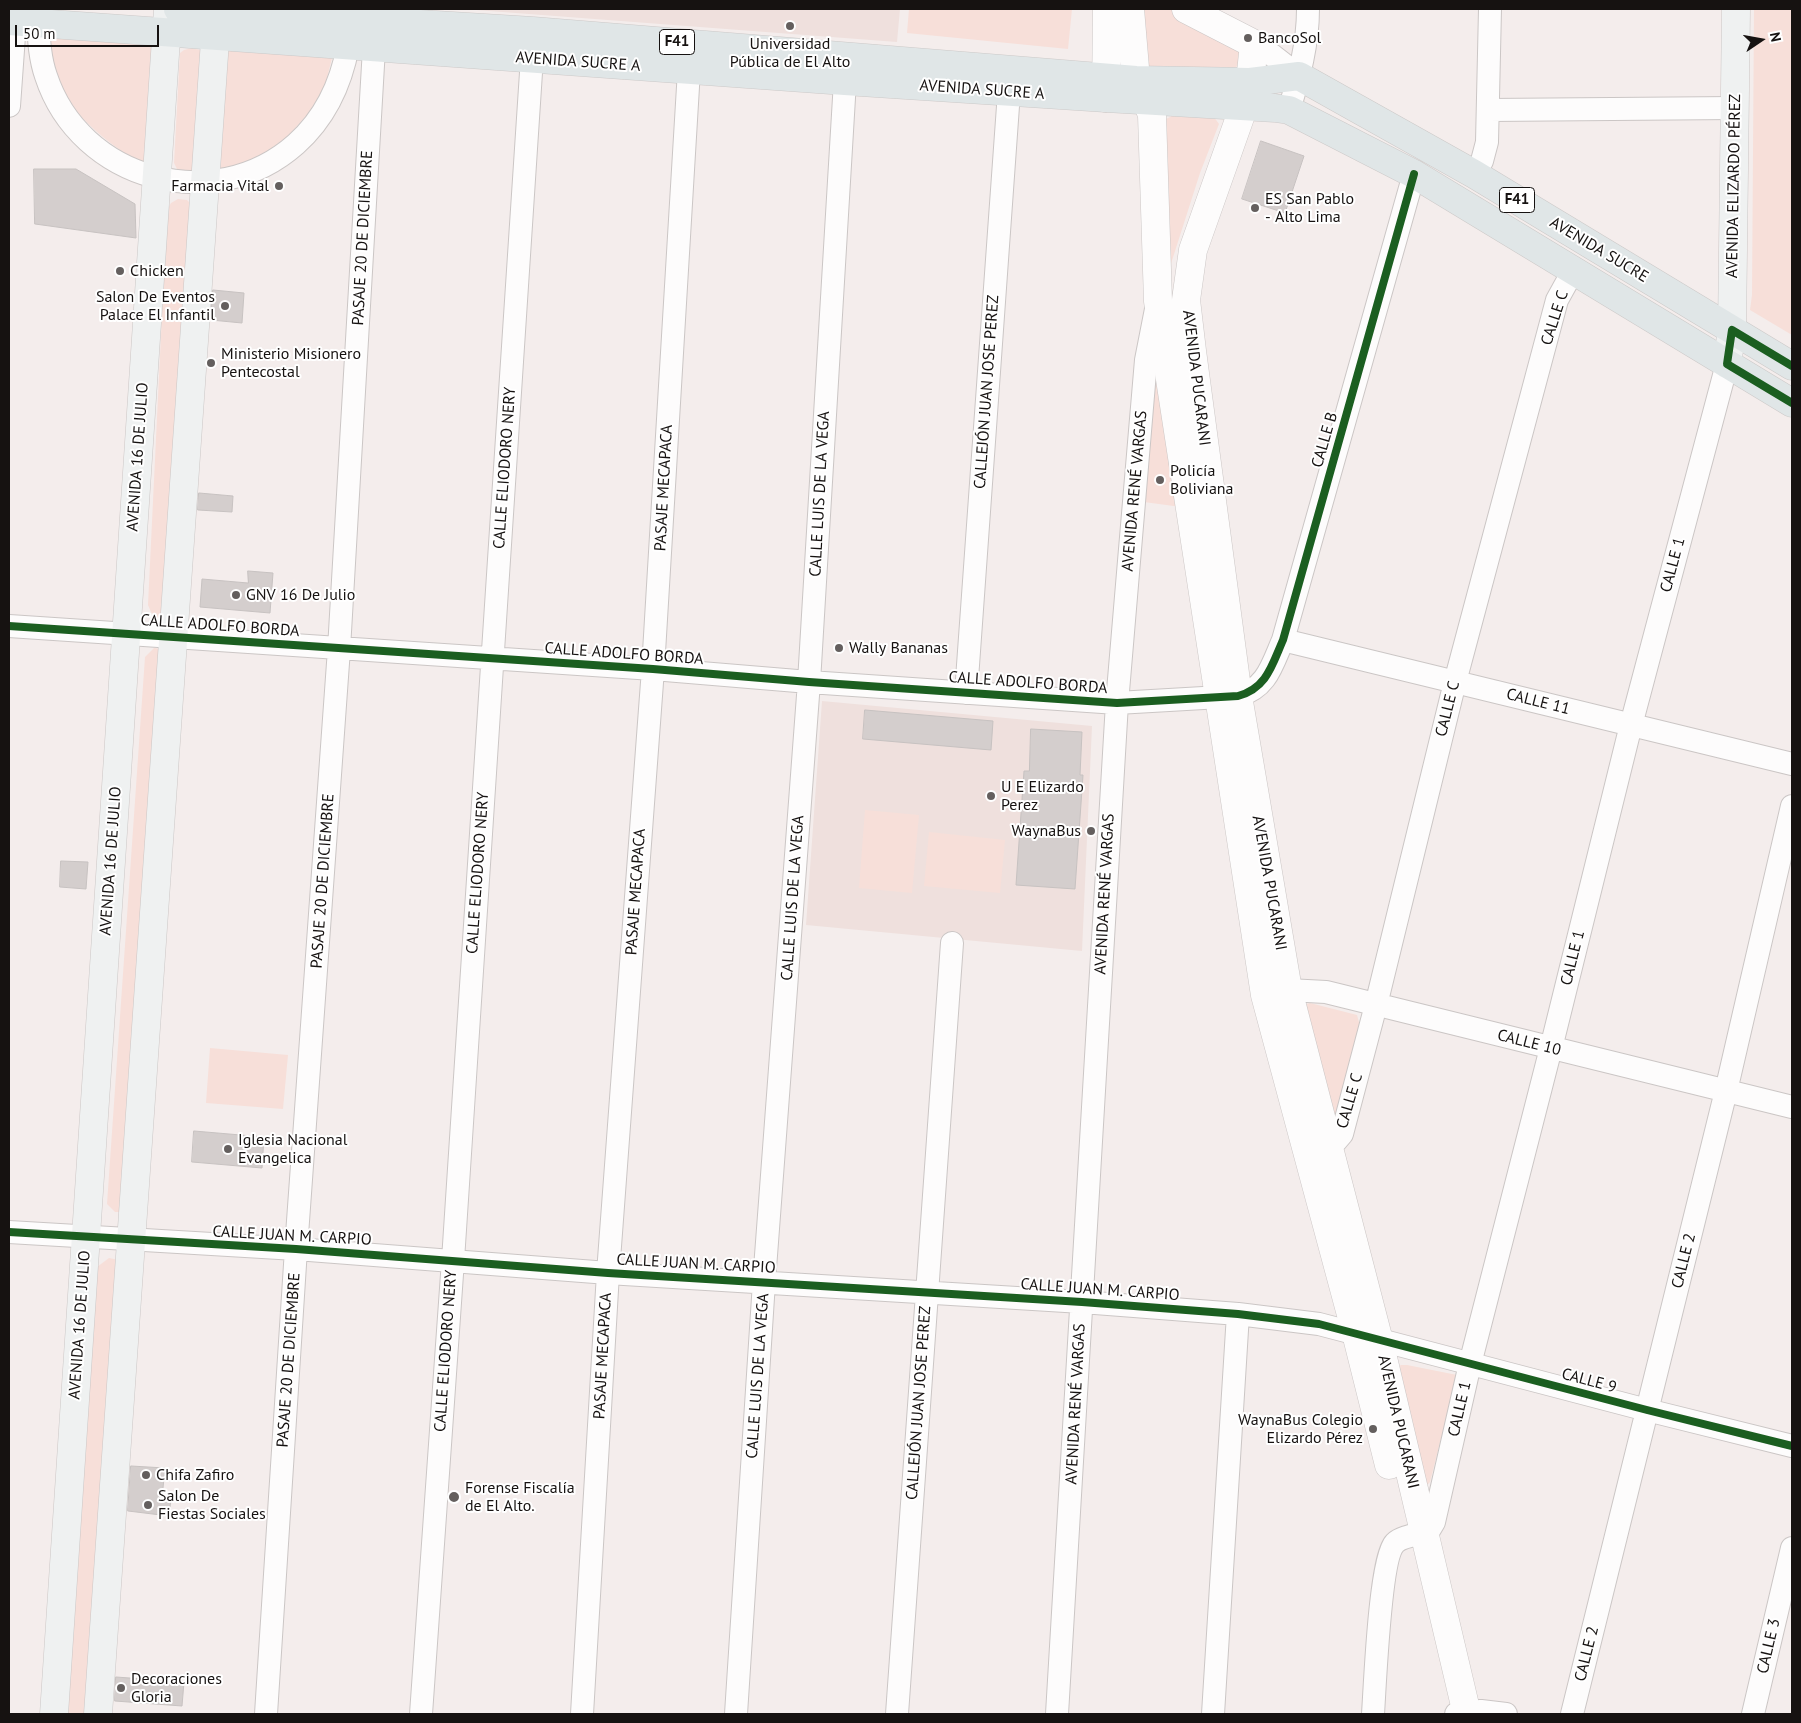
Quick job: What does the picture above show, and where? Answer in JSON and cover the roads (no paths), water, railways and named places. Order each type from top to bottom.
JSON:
[{"type":"main road","name":"AVENIDA SUCRE A","points":[[178,9],[216,24],[361,47],[1009,92],[1106,88]]},
{"type":"main road","name":"AVENIDA ELIZARDO PÉREZ","points":[[1727,364],[1732,330],[1736,9]]},
{"type":"main road","name":"AVENIDA SUCRE A","points":[[21,22],[167,21],[216,24],[534,31],[1142,90]]},
{"type":"main road","name":"AVENIDA 16 DE JULIO","points":[[54,1714],[167,21]]},
{"type":"main road","points":[[98,1714],[216,24]]},
{"type":"main road","name":"F41","points":[[1247,94],[1300,76]]},
{"type":"main road","name":"AVENIDA SUCRE","points":[[1300,76],[1474,174],[1792,366]]},
{"type":"main road","name":"F41","points":[[1142,90],[1247,94],[1289,110],[1414,174]]},
{"type":"main road","name":"AVENIDA SUCRE","points":[[1414,174],[1792,403]]},
{"type":"street","points":[[1106,88],[1107,9]]},
{"type":"street","name":"AVENIDA RENÉ VARGAS","points":[[1057,1714],[1116,703],[1146,360],[1158,301],[1152,115],[1142,90],[1130,9]]},
{"type":"street","points":[[1186,9],[1254,44],[1300,76]]},
{"type":"street","points":[[1289,110],[1300,76],[1305,49],[1308,9]]},
{"type":"street","points":[[1474,174],[1482,162],[1488,142],[1490,9]]},
{"type":"street","points":[[9,106],[21,22]]},
{"type":"street","points":[[21,22],[42,59],[46,76],[62,109],[72,123],[97,149],[127,168],[156,179],[205,182],[225,180],[263,167],[285,153],[300,140],[322,114],[340,79],[361,47]]},
{"type":"street","name":"CALLE ELIODORO NERY","points":[[421,1714],[453,1260],[534,31]]},
{"type":"street","name":"AVENIDA PUCARANI","points":[[1228,697],[1186,300],[1194,250],[1247,94],[1254,44]]},
{"type":"street","name":"PASAJE 20 DE DICIEMBRE","points":[[266,1714],[296,1249],[340,649],[371,86],[361,47]]},
{"type":"street","name":"PASAJE MECAPACA","points":[[582,1714],[608,1273],[653,669],[689,70]]},
{"type":"street","points":[[340,79],[371,86]]},
{"type":"street","name":"CALLE LUIS DE LA VEGA","points":[[736,1714],[764,1282],[809,682],[846,81]]},
{"type":"street","name":"CALLEJÓN JUAN JOSE PEREZ","points":[[966,693],[1009,92]]},
{"type":"street","points":[[1489,110],[1735,108]]},
{"type":"street","name":"CALLE B","points":[[1228,697],[1250,692],[1260,685],[1270,669],[1283,640],[1414,174]]},
{"type":"street","name":"CALLE C","points":[[1328,1143],[1336,1141],[1342,1134],[1455,682],[1557,300],[1573,271]]},
{"type":"street","points":[[1158,301],[1186,300]]},
{"type":"street","name":"AVENIDA PUCARANI","points":[[1158,301],[1228,697],[1277,993],[1368,1337],[1460,1714]]},
{"type":"street","name":"CALLE 1","points":[[1373,1714],[1384,1579],[1390,1551],[1400,1539],[1431,1529],[1434,1522],[1470,1364],[1631,724],[1727,364]]},
{"type":"street","name":"CALLE ADOLFO BORDA","points":[[9,626],[653,669],[809,682],[1116,703],[1228,697]]},
{"type":"street","name":"CALLE 11","points":[[1283,640],[1792,764]]},
{"type":"street","name":"CALLE 2","points":[[1572,1714],[1726,1091],[1792,806]]},
{"type":"street","name":"CALLEJÓN JUAN JOSE PEREZ","points":[[897,1714],[952,942]]},
{"type":"street","name":"CALLE 10","points":[[1277,993],[1326,992],[1792,1107]]},
{"type":"street","name":"AVENIDA PUCARANI","points":[[1277,993],[1328,1143],[1368,1337]]},
{"type":"street","name":"CALLE JUAN M. CARPIO","points":[[9,1232],[296,1249],[608,1273],[1082,1302],[1238,1314],[1319,1324],[1368,1337]]},
{"type":"street","points":[[1213,1714],[1238,1314]]},
{"type":"street","name":"CALLE 9","points":[[1368,1337],[1792,1446]]},
{"type":"street","name":"CALLE 3","points":[[1752,1714],[1792,1548]]},
{"type":"street","points":[[1460,1714],[1497,1712],[1506,1714]]},
{"type":"place","name":"Universidad Pública de El Alto","points":[[790,26]]},
{"type":"place","name":"BancoSol","points":[[1248,38]]},
{"type":"place","name":"Farmacia Vital","points":[[279,186]]},
{"type":"place","name":"ES San Pablo - Alto Lima","points":[[1255,208]]},
{"type":"place","name":"Chicken","points":[[120,271]]},
{"type":"place","name":"Salon De Eventos Palace El Infantil","points":[[225,306]]},
{"type":"place","name":"Ministerio Misionero Pentecostal","points":[[211,363]]},
{"type":"place","name":"Policía Boliviana","points":[[1160,480]]},
{"type":"place","name":"GNV 16 De Julio","points":[[236,595]]},
{"type":"place","name":"Wally Bananas","points":[[839,648]]},
{"type":"place","name":"U E Elizardo Perez","points":[[991,796]]},
{"type":"place","name":"WaynaBus","points":[[1091,831]]},
{"type":"place","name":"Iglesia Nacional Evangelica","points":[[228,1149]]},
{"type":"place","name":"WaynaBus Colegio Elizardo Pérez","points":[[1373,1429]]},
{"type":"place","name":"Chifa Zafiro","points":[[146,1475]]},
{"type":"place","name":"Forense Fiscalía de El Alto.","points":[[454,1497]]},
{"type":"place","name":"Salon De Fiestas Sociales","points":[[148,1505]]},
{"type":"place","name":"Decoraciones Gloria","points":[[121,1688]]}]
